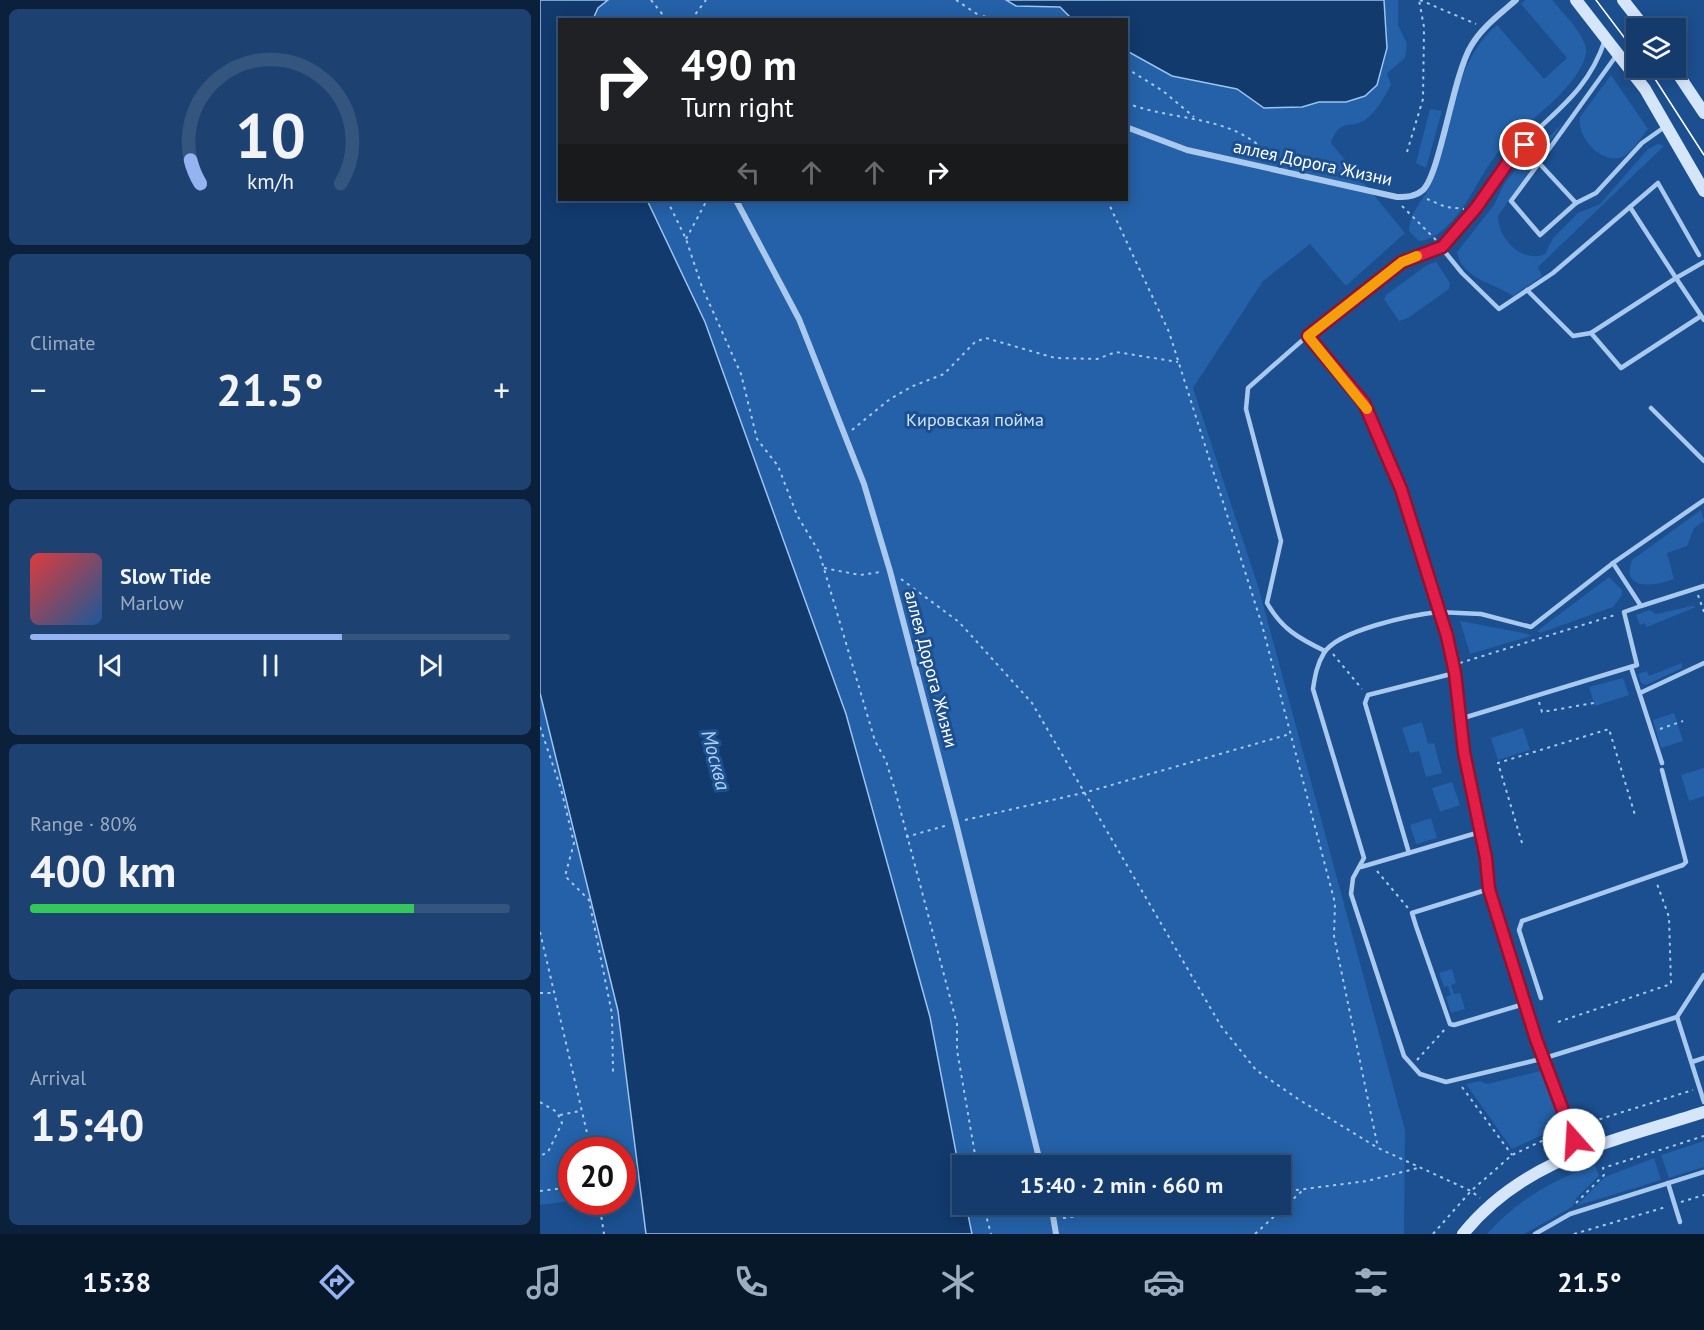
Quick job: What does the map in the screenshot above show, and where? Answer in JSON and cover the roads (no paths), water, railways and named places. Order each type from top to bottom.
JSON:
[{"type":"main road","points":[[1576,0],[1618,53],[1668,125],[1704,191]]},
{"type":"main road","points":[[1623,0],[1637,18]]},
{"type":"main road","points":[[1681,78],[1704,113]]},
{"type":"main road","points":[[1463,1234],[1489,1206],[1531,1174],[1578,1153],[1704,1112]]},
{"type":"street","name":"аллея Дорога Жизни","points":[[1128,128],[1187,150],[1286,174],[1392,196],[1416,195],[1429,181],[1455,86],[1470,47],[1484,29],[1516,0]]},
{"type":"street","name":"аллея Дорога Жизни","points":[[737,201],[800,320],[864,484],[890,571],[956,823],[1038,1155]]},
{"type":"street","points":[[1053,1215],[1056,1234]]},
{"type":"lane","points":[[1325,651],[1302,640],[1278,622],[1267,603],[1281,541],[1246,409],[1248,388],[1308,336],[1402,262],[1442,247],[1476,208],[1511,158],[1567,104],[1600,54],[1606,38]]},
{"type":"lane","points":[[1618,53],[1511,201],[1540,235],[1576,203],[1596,193],[1642,143],[1668,125]]},
{"type":"lane","points":[[1539,163],[1576,203]]},
{"type":"lane","points":[[1442,247],[1462,273],[1499,309],[1553,273],[1658,183],[1699,255]]},
{"type":"lane","points":[[1591,333],[1621,368],[1703,318],[1630,207]]},
{"type":"lane","points":[[1527,290],[1573,336],[1591,333],[1704,262]]},
{"type":"lane","points":[[1308,336],[1364,403],[1401,489],[1438,612],[1446,630],[1455,673],[1464,752],[1489,889],[1524,1004],[1578,1153]]},
{"type":"lane","points":[[1650,408],[1704,461]]},
{"type":"lane","points":[[1704,500],[1614,563],[1531,627],[1481,614],[1438,612],[1383,623],[1338,641],[1325,651],[1316,670],[1313,689],[1364,858],[1353,878],[1351,894],[1404,1056],[1412,1066],[1432,1079],[1446,1082],[1545,1058],[1677,1017],[1704,975]]},
{"type":"lane","points":[[1614,563],[1641,606]]},
{"type":"lane","points":[[1460,719],[1636,665],[1624,612],[1704,586]]},
{"type":"lane","points":[[1640,693],[1704,663]]},
{"type":"lane","points":[[1631,667],[1662,763]]},
{"type":"lane","points":[[1408,853],[1365,703],[1368,695],[1455,673]]},
{"type":"lane","points":[[1541,998],[1519,930],[1522,921],[1683,866],[1686,862],[1662,770]]},
{"type":"lane","points":[[1361,867],[1480,832]]},
{"type":"lane","points":[[1489,889],[1412,913],[1450,1024],[1454,1025],[1524,1004]]},
{"type":"lane","points":[[1677,1017],[1704,1101]]},
{"type":"lane","points":[[1692,1062],[1704,1058]]},
{"type":"lane","points":[[1535,1234],[1570,1214],[1704,1172]]},
{"type":"lane","points":[[1668,1183],[1680,1222]]},
{"type":"lane","points":[[1469,1234],[1475,1220]]},
{"type":"water","name":"Москва","points":[[540,0],[608,0],[598,8],[593,18],[558,18],[558,201],[647,201],[705,322],[846,714],[930,1017],[956,1155],[952,1155],[952,1215],[968,1215],[972,1234],[646,1234],[636,1137],[634,1137],[618,1011],[540,693]]},
{"type":"water","points":[[1006,0],[1384,0],[1387,48],[1377,85],[1365,96],[1346,102],[1319,102],[1302,107],[1264,108],[1237,89],[1172,76],[1128,52],[1128,18],[1071,18],[1060,7],[1016,6]]},
{"type":"tram line","points":[[1596,0],[1626,40]]},
{"type":"tram line","points":[[1654,78],[1704,155]]},
{"type":"park label","name":"Кировская пойма","points":[[975,420]]}]
